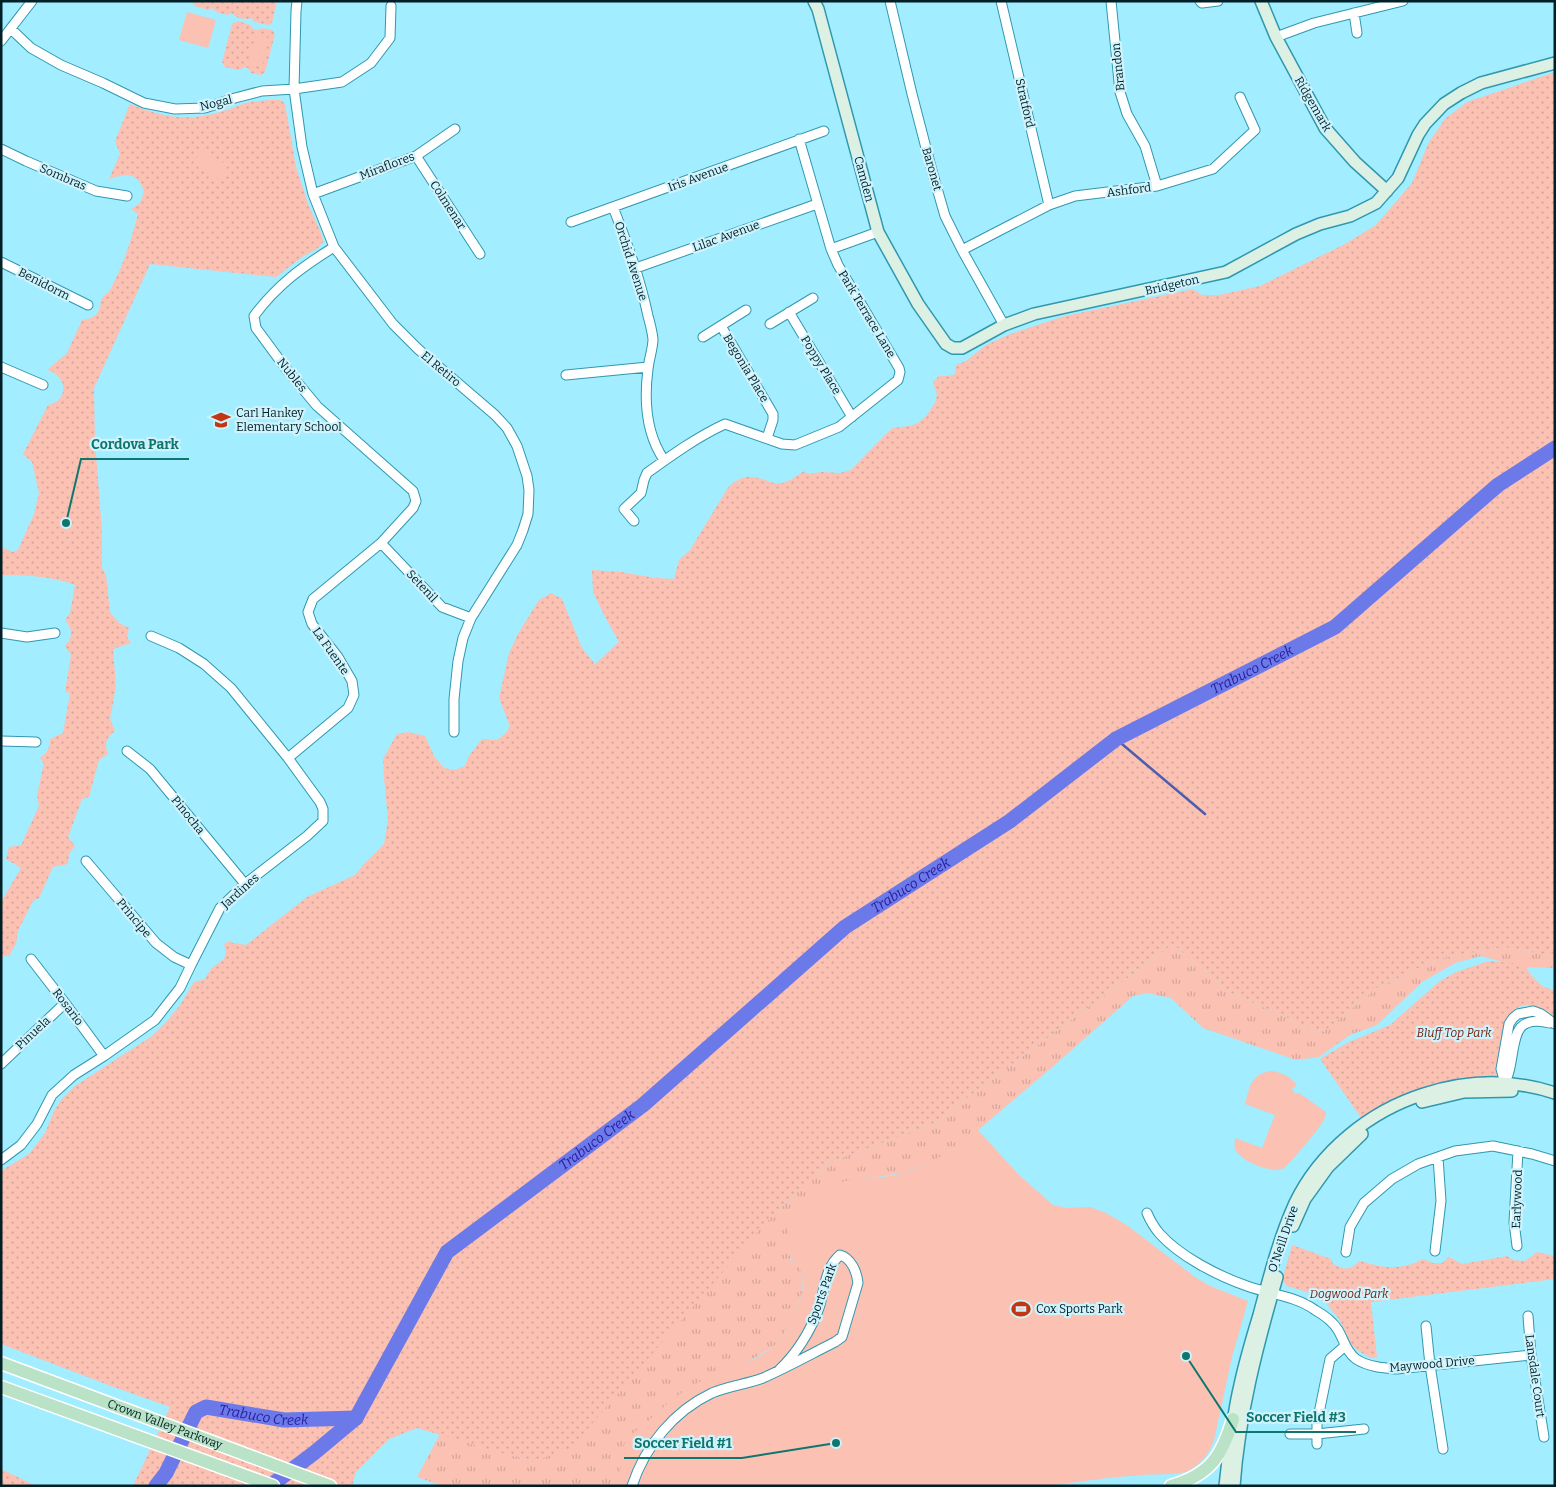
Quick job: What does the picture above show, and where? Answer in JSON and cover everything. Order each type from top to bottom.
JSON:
[{"type":"main road","name":"Crown Valley Parkway","points":[[1,1363],[330,1486]]},
{"type":"main road","name":"Crown Valley Parkway","points":[[1,1387],[272,1486]]},
{"type":"main road","points":[[1171,1486],[1196,1477],[1214,1462],[1227,1438],[1233,1419]]},
{"type":"street","points":[[1,41],[32,1]]},
{"type":"street","name":"El Retiro","points":[[297,1],[294,89],[302,146],[313,194],[334,247],[393,324],[418,349],[495,415],[507,428],[517,446],[527,476],[529,490],[528,514],[523,530],[517,544],[471,618],[463,638],[458,661],[454,699],[454,732]]},
{"type":"street","name":"Camden","points":[[814,1],[828,45],[878,232],[918,304],[946,344]]},
{"type":"street","name":"Baronet","points":[[890,1],[932,172],[946,216],[962,250],[1004,325]]},
{"type":"street","name":"Stratford","points":[[1001,1],[1050,205]]},
{"type":"street","name":"Brandon","points":[[1111,1],[1120,92],[1128,114],[1145,146],[1157,186]]},
{"type":"street","points":[[1200,1],[1202,3],[1218,1]]},
{"type":"street","name":"Ridgemark","points":[[1261,1],[1276,38],[1325,128],[1355,162],[1388,191]]},
{"type":"street","points":[[1276,38],[1314,22],[1403,1]]},
{"type":"street","name":"Nogal","points":[[11,29],[31,48],[61,65],[144,103],[175,109],[205,108],[235,98],[262,92],[342,82],[371,63],[390,38],[391,6]]},
{"type":"street","points":[[1354,13],[1357,33]]},
{"type":"street","name":"Bridgeton","points":[[946,344],[953,348],[962,348],[1004,325],[1034,314],[1226,272],[1296,234],[1320,224],[1350,216],[1376,203],[1388,191],[1398,178],[1422,130],[1444,104],[1481,83],[1555,63]]},
{"type":"street","name":"Ashford","points":[[962,250],[1050,205],[1076,196],[1157,186],[1213,169],[1255,130],[1240,97]]},
{"type":"street","name":"Miraflores","points":[[313,194],[416,156],[455,129]]},
{"type":"street","name":"Iris Avenue","points":[[571,222],[824,131]]},
{"type":"street","name":"Park Terrace Lane","points":[[634,521],[625,510],[625,507],[641,493],[647,473],[690,442],[725,424],[782,444],[795,445],[839,427],[898,380],[900,372],[838,265],[831,249],[799,139]]},
{"type":"street","name":"Sombras","points":[[1,149],[96,190],[127,196]]},
{"type":"street","name":"Colmenar","points":[[416,156],[480,254]]},
{"type":"street","name":"Lilac Avenue","points":[[636,268],[817,204]]},
{"type":"street","name":"Orchid Avenue","points":[[613,207],[643,290],[653,340],[645,391],[649,424],[657,450],[664,460]]},
{"type":"street","points":[[831,249],[878,232]]},
{"type":"street","name":"Nubles","points":[[334,247],[286,280],[254,316],[256,328],[287,370],[318,406],[413,490],[416,501]]},
{"type":"street","name":"Benidorm","points":[[1,262],[88,305]]},
{"type":"street","points":[[770,324],[813,298]]},
{"type":"street","name":"Begonia Place","points":[[703,337],[746,310]]},
{"type":"street","name":"Poppy Place","points":[[789,312],[852,417]]},
{"type":"street","name":"Begonia Place","points":[[721,326],[773,414],[767,438]]},
{"type":"street","points":[[1,367],[44,385]]},
{"type":"street","points":[[566,375],[648,367]]},
{"type":"street","name":"La Fuente","points":[[288,758],[348,708],[354,695],[352,681],[338,657],[312,624],[308,612],[313,599],[381,543],[413,508],[416,501]]},
{"type":"street","name":"Setenil","points":[[381,543],[442,607],[471,618]]},
{"type":"street","points":[[1,633],[27,637],[55,633]]},
{"type":"street","name":"Jardines","points":[[1,1160],[21,1145],[37,1124],[52,1095],[74,1075],[154,1020],[180,988],[220,908],[245,884],[307,836],[323,821],[323,809],[320,802],[288,758],[231,688],[204,664],[179,648],[151,636]]},
{"type":"street","points":[[1,741],[36,742]]},
{"type":"street","name":"Pinocha","points":[[127,751],[150,768],[245,884]]},
{"type":"street","name":"Principe","points":[[86,861],[156,943],[174,957],[190,965]]},
{"type":"street","name":"Rosario","points":[[30,959],[65,1002],[104,1056]]},
{"type":"street","name":"Pinuela","points":[[1,1064],[65,1002]]},
{"type":"street","points":[[1505,1087],[1517,1031],[1531,1021],[1555,1024]]},
{"type":"street","name":"O'Neill Drive","points":[[1225,1486],[1233,1419],[1240,1384],[1269,1292],[1305,1200],[1328,1167],[1354,1139],[1382,1118],[1422,1102],[1464,1092],[1505,1087],[1535,1087],[1555,1093]]},
{"type":"street","name":"O'Neill Drive","points":[[1505,1087],[1555,1099]]},
{"type":"street","points":[[1346,1252],[1350,1227],[1364,1203],[1392,1179],[1418,1164],[1454,1151],[1493,1146],[1555,1161]]},
{"type":"street","name":"Earlywood","points":[[1517,1246],[1514,1222],[1518,1152]]},
{"type":"street","points":[[1435,1251],[1441,1201],[1438,1157]]},
{"type":"street","name":"Maywood Drive","points":[[1146,1213],[1158,1232],[1176,1248],[1198,1263],[1246,1286],[1294,1299],[1313,1308],[1329,1320],[1338,1330],[1345,1346],[1356,1359],[1378,1368],[1397,1369],[1531,1355]]},
{"type":"street","name":"Sports Park","points":[[632,1486],[638,1468],[651,1446],[680,1413],[713,1393],[756,1380],[779,1370],[835,1342],[842,1337],[858,1283],[857,1276],[845,1256],[840,1255],[831,1265],[826,1277],[819,1308],[809,1330],[798,1349],[779,1370]]},
{"type":"street","name":"O'Neill Drive","points":[[1234,1486],[1243,1413],[1269,1292]]},
{"type":"street","name":"Lansdale Court","points":[[1528,1316],[1531,1355],[1544,1437]]},
{"type":"street","points":[[1426,1326],[1443,1449]]},
{"type":"street","points":[[1317,1444],[1317,1423],[1330,1359],[1345,1346]]},
{"type":"street","points":[[1290,1434],[1317,1434],[1364,1429]]},
{"type":"green space","points":[[192,1],[277,1],[272,23],[269,25],[254,22],[252,18],[236,17],[232,13],[228,15],[216,12],[212,8],[208,10],[195,6]]},
{"type":"green space","points":[[187,12],[216,20],[208,48],[179,40]]},
{"type":"green space","points":[[238,21],[251,25],[253,29],[272,30],[275,34],[265,72],[261,75],[251,73],[248,68],[244,67],[240,70],[225,67],[222,62],[232,24]]},
{"type":"green space","points":[[256,35],[269,38],[262,67],[248,63]]},
{"type":"green space","points":[[1555,72],[1555,956],[1503,947],[1437,959],[1377,988],[1322,1033],[1231,993],[1173,944],[932,1124],[828,1163],[766,1222],[571,1448],[533,1462],[417,1428],[389,1439],[356,1472],[352,1486],[133,1486],[170,1407],[1,1344],[1,1171],[29,1154],[45,1133],[61,1100],[75,1086],[152,1036],[168,1020],[194,982],[205,979],[212,968],[224,959],[226,953],[224,944],[229,941],[246,945],[307,897],[355,875],[384,844],[388,819],[383,759],[397,734],[408,732],[425,736],[434,756],[444,768],[455,770],[465,766],[469,756],[482,739],[497,740],[506,733],[510,726],[499,698],[509,653],[519,632],[539,600],[551,593],[562,599],[582,648],[595,664],[619,642],[593,592],[592,570],[674,579],[679,560],[690,550],[729,486],[746,477],[759,478],[772,483],[783,483],[804,471],[808,474],[822,472],[840,473],[851,470],[893,428],[910,426],[918,423],[926,416],[935,403],[937,395],[933,382],[939,376],[955,374],[956,365],[966,361],[986,345],[1010,334],[1065,316],[1193,289],[1202,295],[1219,295],[1260,286],[1345,244],[1376,225],[1412,183],[1429,142],[1445,119],[1467,102]]},
{"type":"green space","points":[[281,100],[285,104],[296,167],[323,242],[318,248],[302,257],[276,277],[150,264],[94,388],[95,442],[102,531],[102,568],[106,575],[110,612],[119,623],[129,628],[127,637],[131,643],[113,649],[116,686],[110,719],[115,731],[108,738],[106,747],[108,754],[99,760],[89,797],[82,799],[68,837],[75,846],[69,854],[68,864],[53,867],[39,898],[33,901],[18,931],[16,944],[10,956],[4,956],[1,961],[1,902],[21,868],[6,859],[9,847],[21,845],[39,806],[37,795],[43,767],[43,762],[40,758],[48,750],[50,739],[63,733],[70,693],[65,692],[71,655],[65,646],[70,639],[71,633],[70,627],[65,620],[70,613],[75,585],[48,578],[1,575],[1,547],[13,552],[18,550],[34,514],[39,493],[32,462],[23,454],[48,405],[60,399],[63,388],[59,377],[47,370],[67,353],[82,320],[91,318],[98,313],[101,300],[111,288],[120,270],[138,214],[131,209],[140,203],[144,192],[138,180],[135,177],[126,175],[109,179],[120,154],[115,141],[130,104],[164,115],[197,117],[245,103]]},
{"type":"green space","points":[[201,150],[228,165],[220,180],[193,164]]},
{"type":"green space","points":[[1173,944],[1231,993],[1322,1033],[1377,988],[1437,959],[1503,947],[1555,956],[1555,968],[1522,967],[1481,956],[1455,963],[1422,982],[1377,1025],[1350,1035],[1319,1057],[1296,1060],[1203,1028],[1171,998],[1147,993],[1133,996],[964,1142],[932,1162],[903,1173],[850,1181],[789,1229],[788,1249],[791,1260],[801,1268],[803,1278],[802,1293],[794,1317],[781,1338],[773,1347],[741,1366],[701,1382],[626,1441],[621,1469],[614,1486],[443,1486],[417,1477],[440,1434],[533,1462],[766,1222],[828,1163],[932,1124]]},
{"type":"green space","name":"Bluff Top Park","points":[[1489,961],[1524,964],[1531,975],[1542,986],[1555,991],[1555,1018],[1537,1007],[1524,1005],[1519,1007],[1509,1018],[1498,1074],[1494,1078],[1362,1119],[1320,1059],[1349,1042],[1390,1025],[1440,981],[1456,972]]},
{"type":"green space","points":[[1272,1071],[1289,1077],[1297,1086],[1292,1088],[1295,1094],[1299,1093],[1326,1112],[1322,1124],[1304,1146],[1285,1167],[1277,1170],[1263,1168],[1249,1162],[1235,1149],[1235,1138],[1262,1148],[1275,1115],[1245,1104],[1252,1082],[1260,1074]]},
{"type":"green space","name":"Cox Sports Park","points":[[978,1130],[1019,1175],[1053,1205],[1067,1208],[1090,1207],[1106,1213],[1128,1226],[1195,1277],[1210,1286],[1248,1301],[1232,1357],[1214,1440],[1210,1450],[1201,1462],[1188,1471],[1179,1473],[1118,1477],[1047,1486],[614,1486],[621,1468],[623,1448],[626,1440],[686,1390],[701,1381],[754,1359],[773,1347],[780,1339],[797,1309],[803,1283],[802,1273],[791,1258],[788,1250],[788,1234],[794,1217],[810,1197],[820,1190],[842,1182],[892,1176],[913,1170],[943,1155]]},
{"type":"green space","name":"Dogwood Park","points":[[1292,1245],[1331,1259],[1333,1264],[1347,1268],[1353,1267],[1360,1261],[1399,1267],[1423,1259],[1433,1263],[1442,1263],[1449,1257],[1462,1264],[1507,1256],[1513,1260],[1525,1261],[1537,1252],[1555,1256],[1555,1279],[1371,1302],[1377,1357],[1371,1358],[1351,1344],[1339,1319],[1326,1303],[1310,1293],[1287,1286],[1284,1282],[1283,1277]]},
{"type":"green space","points":[[1,1469],[34,1485],[1,1486]]},
{"type":"waterway","name":"Trabuco Creek","points":[[270,1486],[356,1418],[447,1252],[643,1105],[845,927],[1010,821],[1116,739],[1335,627],[1498,485],[1555,448]]},
{"type":"waterway","points":[[1116,739],[1205,814]]},
{"type":"waterway","name":"Trabuco Creek","points":[[156,1486],[166,1473],[196,1412],[206,1407],[284,1420],[356,1418]]},
{"type":"place","name":"Carl Hankey Elementary School","points":[[221,420]]},
{"type":"place","name":"Cordova Park","points":[[66,523]]},
{"type":"place","name":"Cox Sports Park","points":[[1021,1309]]},
{"type":"place","name":"Soccer Field #3","points":[[1186,1356]]},
{"type":"place","name":"Soccer Field #1","points":[[836,1443]]}]
